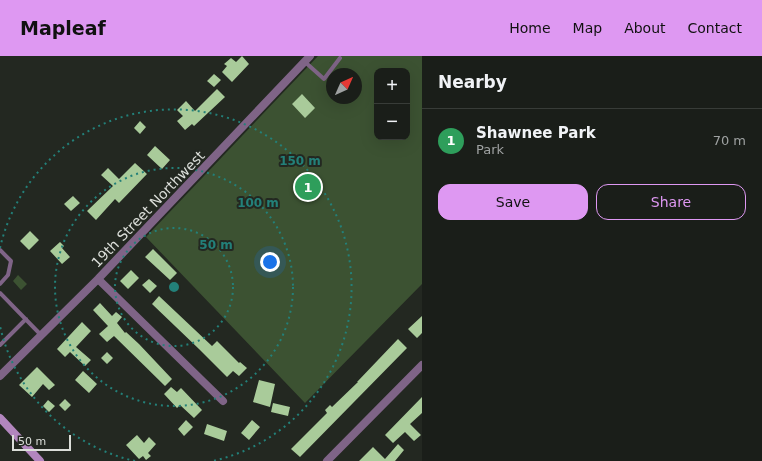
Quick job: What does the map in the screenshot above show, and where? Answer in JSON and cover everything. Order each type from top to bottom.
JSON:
[{"type":"main road","points":[[0,418],[40,461]]},
{"type":"street","name":"19th Street Northwest","points":[[0,376],[98,279],[308,59]]},
{"type":"street","points":[[98,279],[223,401]]},
{"type":"street","points":[[327,461],[422,365]]},
{"type":"lane","points":[[308,59],[324,79],[340,58]]},
{"type":"lane","points":[[0,250],[12,262],[8,275],[0,284]]},
{"type":"lane","points":[[0,293],[41,335]]},
{"type":"lane","points":[[0,345],[26,319]]},
{"type":"green space","points":[[318,56],[422,56],[422,284],[305,403],[146,237]]},
{"type":"green space","points":[[18,275],[27,284],[21,290],[13,281]]},
{"type":"building","points":[[242,56],[249,64],[232,82],[222,72],[227,66],[224,64],[231,58],[236,62]]},
{"type":"building","points":[[214,74],[221,80],[214,87],[207,81]]},
{"type":"building","points":[[217,89],[225,97],[194,126],[192,124],[185,130],[177,121],[183,116],[177,110],[186,101],[195,111]]},
{"type":"building","points":[[302,94],[315,108],[305,118],[292,104]]},
{"type":"building","points":[[140,121],[146,127],[140,134],[134,128]]},
{"type":"building","points":[[155,146],[170,160],[162,169],[147,155]]},
{"type":"building","points":[[135,163],[147,174],[119,203],[115,199],[96,220],[87,211],[113,186],[101,175],[108,168],[119,179]]},
{"type":"building","points":[[73,196],[80,203],[71,211],[64,204]]},
{"type":"building","points":[[30,231],[39,240],[29,250],[20,241]]},
{"type":"building","points":[[60,242],[64,246],[62,248],[70,257],[62,264],[50,251]]},
{"type":"building","points":[[153,249],[177,273],[170,280],[145,257]]},
{"type":"building","points":[[131,270],[139,278],[128,289],[120,281]]},
{"type":"building","points":[[149,279],[157,286],[150,293],[142,285]]},
{"type":"building","points":[[159,296],[212,346],[217,341],[239,363],[240,362],[247,368],[239,376],[233,371],[227,377],[152,304]]},
{"type":"building","points":[[100,303],[112,316],[116,312],[122,317],[117,323],[125,333],[126,332],[139,344],[172,379],[165,386],[114,336],[107,342],[99,334],[108,326],[93,310]]},
{"type":"building","points":[[422,316],[422,333],[417,338],[408,329]]},
{"type":"building","points":[[82,322],[91,331],[76,347],[91,360],[85,366],[70,352],[65,357],[57,349]]},
{"type":"building","points":[[398,339],[407,348],[300,457],[291,449],[327,413],[325,410],[330,405],[332,407],[358,382]]},
{"type":"building","points":[[107,352],[113,358],[107,364],[101,358]]},
{"type":"building","points":[[37,367],[55,385],[49,390],[43,384],[32,397],[19,385]]},
{"type":"building","points":[[83,371],[97,384],[89,393],[75,380]]},
{"type":"building","points":[[259,380],[275,384],[270,407],[253,402]]},
{"type":"building","points":[[171,387],[177,392],[181,388],[202,410],[194,418],[180,405],[177,408],[164,394]]},
{"type":"building","points":[[422,397],[422,413],[410,424],[421,435],[414,441],[405,432],[393,443],[385,435]]},
{"type":"building","points":[[65,399],[71,405],[65,411],[59,405]]},
{"type":"building","points":[[48,400],[55,406],[49,412],[43,406]]},
{"type":"building","points":[[273,403],[290,407],[288,416],[271,412]]},
{"type":"building","points":[[186,420],[193,427],[184,436],[178,429]]},
{"type":"building","points":[[252,420],[260,427],[249,440],[241,433]]},
{"type":"building","points":[[207,424],[227,431],[224,441],[204,434]]},
{"type":"building","points":[[137,435],[144,443],[149,437],[156,444],[148,453],[151,456],[146,460],[143,456],[139,459],[126,445]]},
{"type":"building","points":[[398,444],[404,450],[395,461],[359,461],[373,447],[385,459]]},
{"type":"place","name":"Shawnee Park","points":[[308,187]]}]
